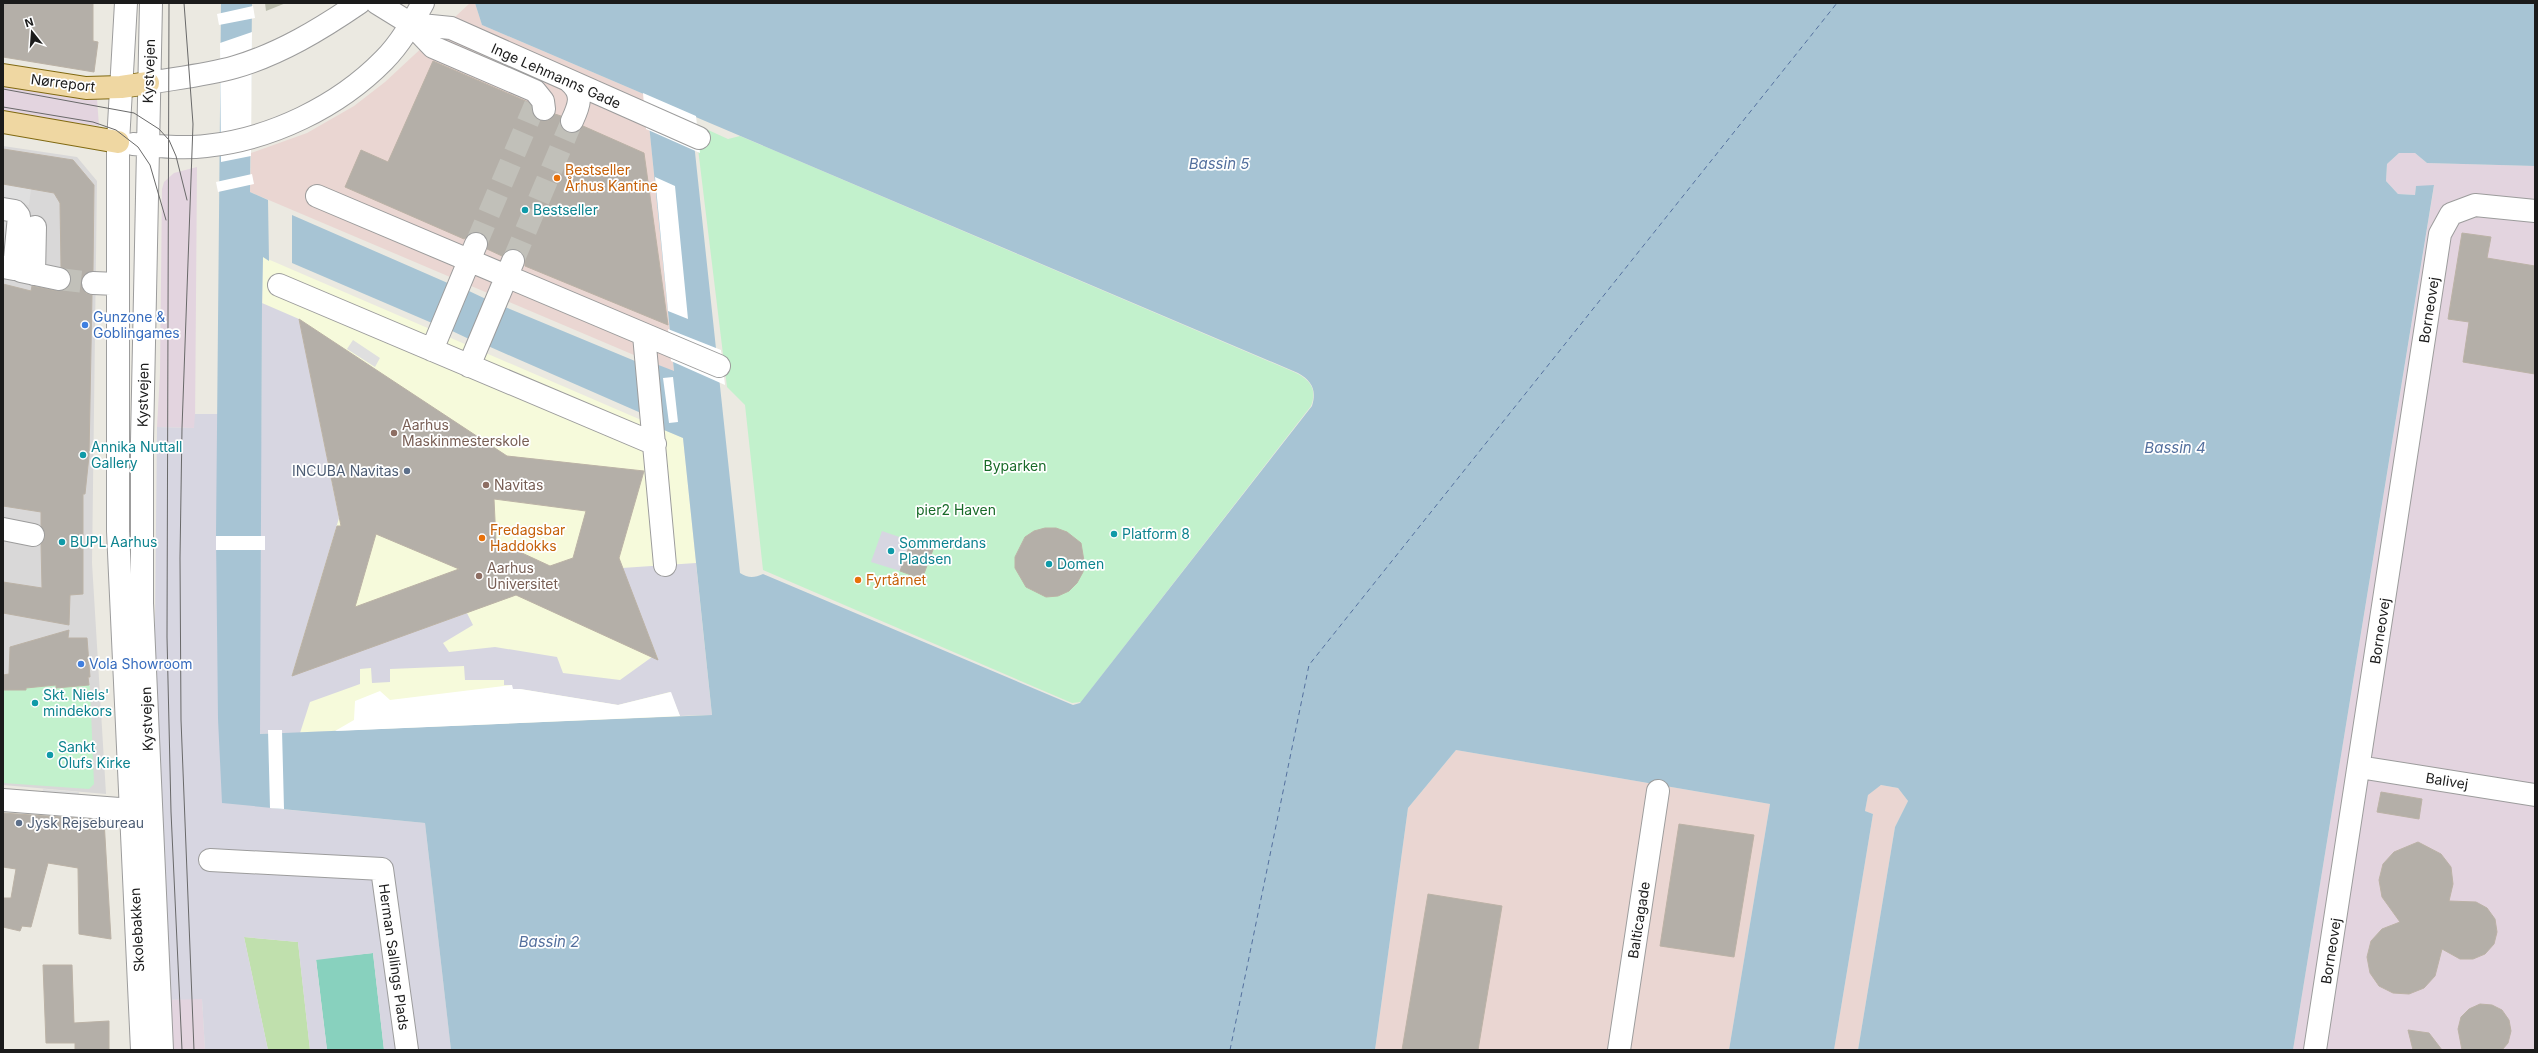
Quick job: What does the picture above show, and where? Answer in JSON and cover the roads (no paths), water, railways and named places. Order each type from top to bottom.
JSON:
[{"type":"main road","name":"Nørreport","points":[[3,75],[86,88],[121,87],[148,83]]},
{"type":"main road","points":[[3,122],[118,142]]},
{"type":"street","name":"Kystvejen","points":[[126,3],[118,142],[118,531],[140,810]]},
{"type":"street","name":"Kystvejen","points":[[140,810],[142,440],[148,83],[151,3]]},
{"type":"street","points":[[148,83],[218,71],[253,61],[307,36],[359,3]]},
{"type":"street","name":"Inge Lehmanns Gade","points":[[377,3],[411,24],[432,47],[535,91],[540,103]]},
{"type":"street","points":[[118,142],[147,145],[205,146],[252,136],[295,121],[344,94],[385,59],[411,24],[423,3]]},
{"type":"street","name":"Inge Lehmanns Gade","points":[[411,24],[452,28],[570,82],[699,138]]},
{"type":"street","points":[[568,119],[580,101],[576,87],[570,82]]},
{"type":"street","points":[[317,196],[473,253],[510,269],[644,335],[719,366]]},
{"type":"street","name":"Borneovej","points":[[2315,1050],[2440,234],[2451,214],[2475,205],[2535,210]]},
{"type":"street","points":[[3,209],[15,211],[19,216],[17,270]]},
{"type":"street","points":[[17,270],[35,227]]},
{"type":"street","points":[[432,350],[473,253]]},
{"type":"street","points":[[469,366],[510,269]]},
{"type":"street","points":[[17,270],[59,279]]},
{"type":"street","points":[[93,283],[118,284]]},
{"type":"street","points":[[279,285],[655,444]]},
{"type":"street","points":[[644,335],[665,565]]},
{"type":"street","points":[[3,529],[33,536]]},
{"type":"street","name":"Balivej","points":[[2359,767],[2535,796]]},
{"type":"street","name":"Balticagade","points":[[1619,1050],[1658,791]]},
{"type":"street","points":[[3,800],[140,810]]},
{"type":"street","name":"Skolebakken","points":[[140,810],[142,1050]]},
{"type":"street","name":"Skolebakken","points":[[140,810],[162,1050]]},
{"type":"street","name":"Herman Sallings Plads","points":[[210,860],[382,869],[407,1050]]},
{"type":"water","points":[[221,3],[252,3],[250,192],[268,200],[269,261],[263,257],[262,303],[260,734],[712,715],[683,438],[664,430],[656,364],[674,371],[646,95],[482,25],[475,3],[2535,3],[2535,166],[2427,163],[2415,153],[2399,153],[2387,164],[2386,181],[2398,194],[2415,195],[2416,186],[2434,185],[2293,1050],[1858,1050],[1895,827],[1908,801],[1898,788],[1881,785],[1868,795],[1865,811],[1873,814],[1834,1050],[1729,1050],[1770,804],[1456,750],[1408,808],[1375,1050],[451,1050],[425,823],[222,803],[218,719],[216,536]],"holes":[[[691,115],[1298,373],[1307,379],[1312,386],[1314,395],[1312,406],[1080,703],[1073,705],[763,574],[748,577],[740,573]]]},
{"type":"water","points":[[292,215],[450,284],[432,323],[292,263]]},
{"type":"water","points":[[469,291],[488,300],[469,339],[450,330]]},
{"type":"water","points":[[505,307],[635,361],[641,413],[488,346]]},
{"type":"tunnel","points":[[476,244],[535,105]]},
{"type":"tunnel","points":[[513,261],[572,121]]},
{"type":"tunnel","points":[[59,279],[93,283]]},
{"type":"tram line","points":[[169,3],[167,637],[171,812],[182,1050]]},
{"type":"tram line","points":[[184,3],[193,124],[182,428],[180,558],[181,720],[194,1050]]},
{"type":"tram line","points":[[3,89],[134,113],[159,129],[169,140],[176,156],[187,200]]},
{"type":"tram line","points":[[3,107],[93,122],[116,130],[138,147],[150,165],[166,220]]},
{"type":"place","name":"Bestseller Århus Kantine","points":[[557,178]]},
{"type":"place","name":"Bestseller","points":[[525,210]]},
{"type":"place","name":"Gunzone & Goblingames","points":[[85,325]]},
{"type":"place","name":"Aarhus Maskinmesterskole","points":[[394,433]]},
{"type":"place","name":"Annika Nuttall Gallery","points":[[83,455]]},
{"type":"place","name":"INCUBA Navitas","points":[[407,471]]},
{"type":"place","name":"Navitas","points":[[486,485]]},
{"type":"place","name":"Platform 8","points":[[1114,534]]},
{"type":"place","name":"Fredagsbar Haddokks","points":[[482,538]]},
{"type":"place","name":"BUPL Aarhus","points":[[62,542]]},
{"type":"place","name":"Sommerdans Pladsen","points":[[891,551]]},
{"type":"place","name":"Domen","points":[[1049,564]]},
{"type":"place","name":"Aarhus Universitet","points":[[479,576]]},
{"type":"place","name":"Fyrtårnet","points":[[858,580]]},
{"type":"place","name":"Vola Showroom","points":[[81,664]]},
{"type":"place","name":"Skt. Niels' mindekors","points":[[35,703]]},
{"type":"place","name":"Sankt Olufs Kirke","points":[[50,755]]},
{"type":"place","name":"Jysk Rejsebureau","points":[[19,823]]},
{"type":"water label","name":"Bassin 5","points":[[1219,164]]},
{"type":"water label","name":"Bassin 4","points":[[2175,448]]},
{"type":"water label","name":"Bassin 2","points":[[549,942]]},
{"type":"park label","name":"Byparken","points":[[1015,466]]},
{"type":"park label","name":"pier2 Haven","points":[[956,510]]}]
